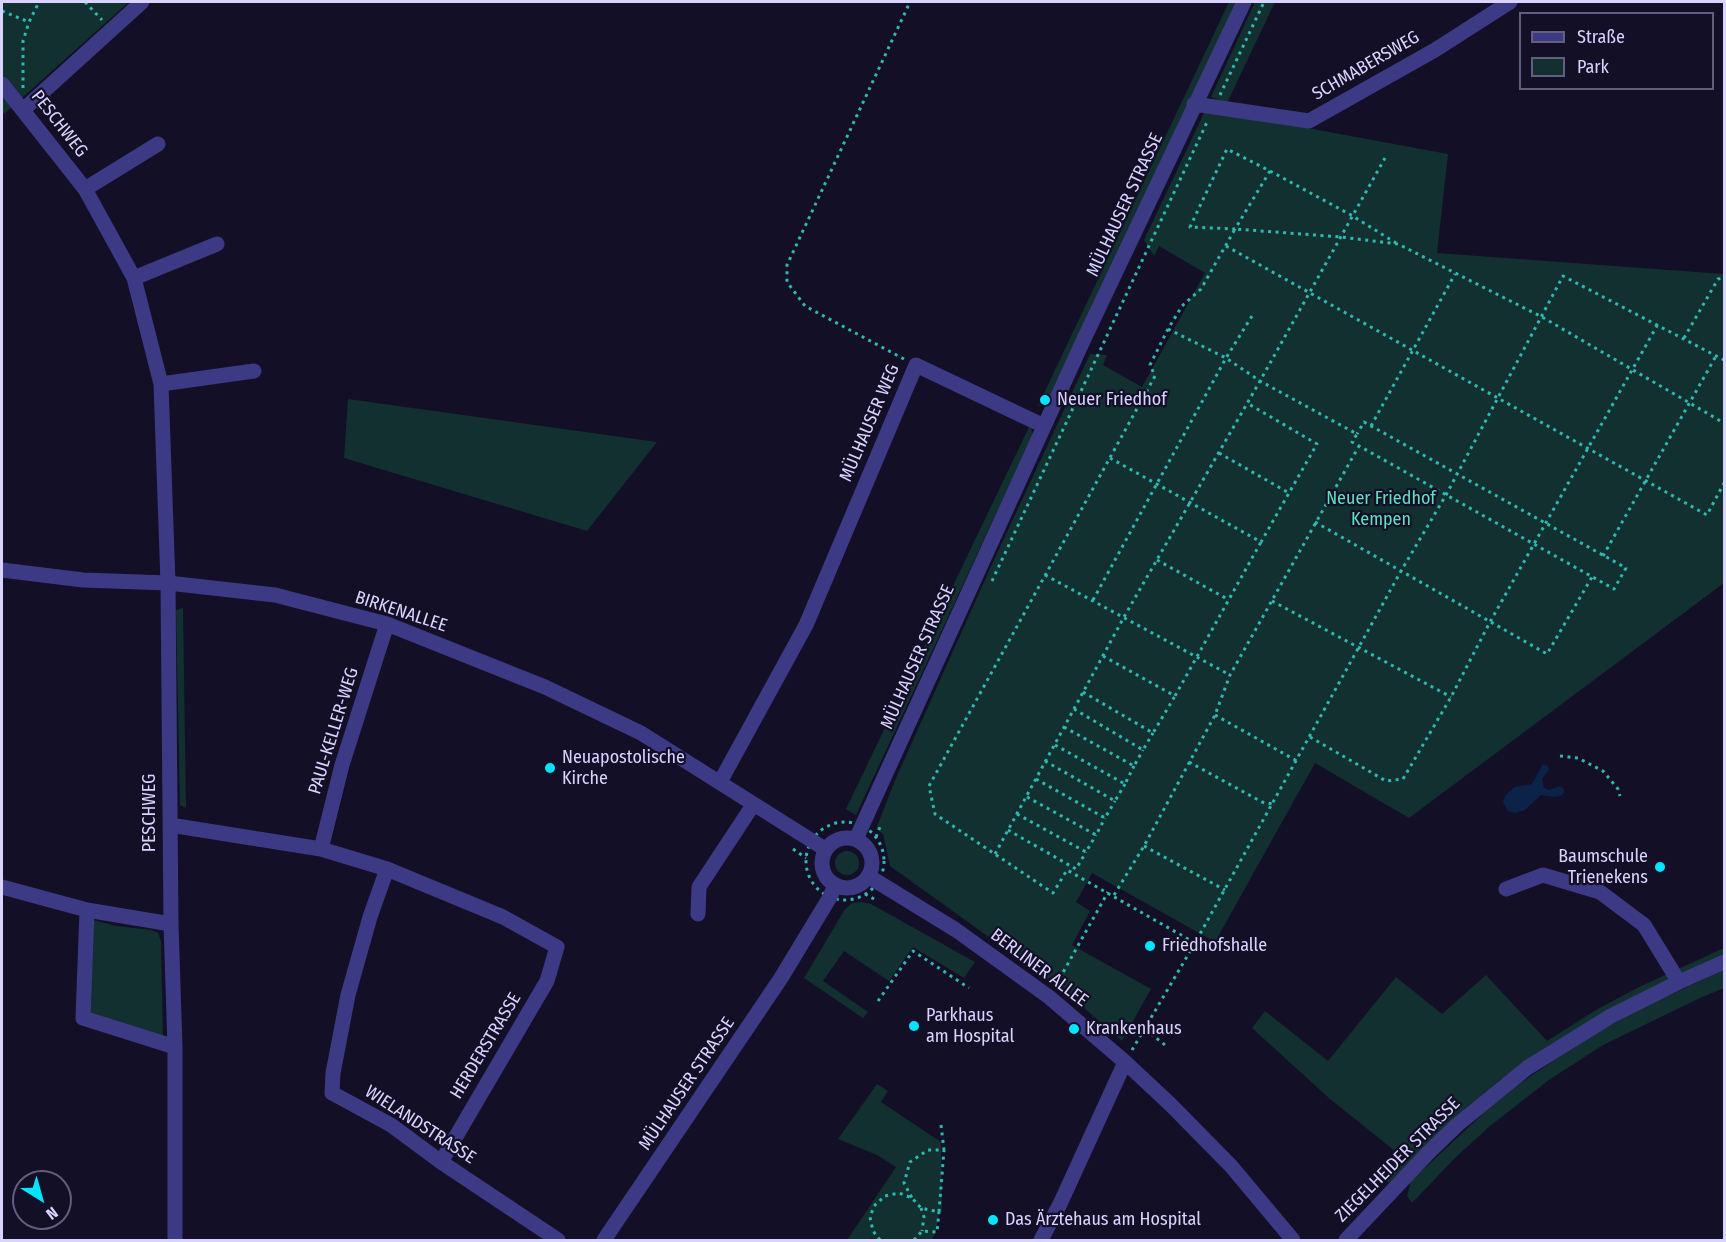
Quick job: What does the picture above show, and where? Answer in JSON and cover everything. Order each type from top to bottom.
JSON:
[{"type":"street","points":[[23,110],[142,2]]},
{"type":"street","name":"MÜLHAUSER STRASSE","points":[[859,832],[1044,426],[1244,2]]},
{"type":"street","name":"SCHMABERSWEG","points":[[1194,104],[1309,121],[1435,50],[1510,2]]},
{"type":"street","name":"PESCHWEG","points":[[2,84],[85,189],[134,278],[161,384],[168,583],[171,924],[175,1047],[175,1240]]},
{"type":"street","points":[[85,189],[158,144]]},
{"type":"street","points":[[134,278],[217,244]]},
{"type":"street","points":[[916,365],[1044,426]]},
{"type":"street","name":"MÜLHAUSER WEG","points":[[720,782],[806,625],[916,365]]},
{"type":"street","points":[[161,384],[254,371]]},
{"type":"street","name":"BIRKENALLEE","points":[[2,570],[83,580],[168,583],[275,595],[387,624],[545,687],[641,733],[825,849]]},
{"type":"street","name":"PAUL-KELLER-WEG","points":[[321,849],[342,765],[387,624]]},
{"type":"street","points":[[698,914],[699,887],[753,805]]},
{"type":"street","points":[[170,825],[321,849],[387,869]]},
{"type":"street","points":[[859,832],[862,843],[871,855],[873,879],[857,886],[832,891],[821,865],[825,849],[839,838],[859,832]]},
{"type":"street","name":"HERDERSTRASSE","points":[[387,869],[503,917],[557,947],[547,981],[441,1162]]},
{"type":"street","name":"WIELANDSTRASSE","points":[[387,869],[370,917],[348,995],[333,1073],[332,1093],[391,1125],[441,1162],[558,1240]]},
{"type":"street","points":[[1506,889],[1543,875],[1600,892],[1644,925],[1679,982]]},
{"type":"street","name":"BERLINER ALLEE","points":[[873,879],[917,904],[992,955],[1128,1057],[1231,1166],[1293,1240]]},
{"type":"street","points":[[2,886],[87,910],[171,924]]},
{"type":"street","name":"MÜLHAUSER STRASSE","points":[[604,1240],[781,978],[832,891]]},
{"type":"street","points":[[87,910],[83,1018],[175,1047]]},
{"type":"street","name":"ZIEGELHEIDER STRASSE","points":[[1346,1240],[1457,1125],[1527,1068],[1590,1028],[1679,982],[1725,962]]},
{"type":"street","points":[[1041,1240],[1128,1057]]},
{"type":"path","points":[[23,110],[23,41],[28,22],[39,2]]},
{"type":"path","points":[[85,2],[112,30]]},
{"type":"path","name":"MÜLHAUSER WEG","points":[[910,2],[787,265],[787,282],[805,306],[916,365]]},
{"type":"path","points":[[988,589],[1263,2]]},
{"type":"path","points":[[2,11],[28,22]]},
{"type":"path","points":[[1398,244],[1341,237],[1190,227],[1227,149],[1352,215],[1398,244],[1542,318],[1725,423]]},
{"type":"path","points":[[995,854],[1124,617],[1385,158]]},
{"type":"path","points":[[1195,943],[1067,870],[1053,893],[935,814],[930,786],[1155,376],[1150,365],[1168,329],[1182,306],[1201,289],[1270,171]]},
{"type":"path","points":[[1226,246],[1707,515],[1725,483]]},
{"type":"path","points":[[1371,426],[1455,274]]},
{"type":"path","points":[[1128,1057],[1225,890],[1401,571],[1458,474],[1563,276],[1725,360]]},
{"type":"path","points":[[1684,338],[1718,279],[1725,278]]},
{"type":"path","points":[[1093,600],[1252,316]]},
{"type":"path","points":[[1310,737],[1386,782],[1403,779],[1658,324]]},
{"type":"path","points":[[1168,329],[1227,358],[1260,381],[1357,434]]},
{"type":"path","points":[[1604,556],[1717,356]]},
{"type":"path","points":[[1008,830],[1076,869],[1317,444],[1247,403]]},
{"type":"path","points":[[1364,422],[1626,568],[1614,589],[1352,442],[1357,434],[1364,422]]},
{"type":"path","points":[[1114,896],[1144,846],[1215,715],[1230,675],[1359,446]]},
{"type":"path","points":[[1219,453],[1289,493]]},
{"type":"path","points":[[1110,458],[1261,542]]},
{"type":"path","points":[[1315,522],[1547,654],[1592,577]]},
{"type":"path","points":[[1157,560],[1229,600]]},
{"type":"path","points":[[1045,574],[1230,675]]},
{"type":"path","points":[[1272,600],[1451,697]]},
{"type":"path","points":[[1103,656],[1175,696]]},
{"type":"path","points":[[1083,692],[1153,733]]},
{"type":"path","points":[[1074,709],[1143,750]]},
{"type":"path","points":[[1215,715],[1297,761]]},
{"type":"path","points":[[1064,727],[1134,766]]},
{"type":"path","points":[[1054,745],[1125,784]]},
{"type":"path","points":[[1560,756],[1578,758],[1603,771],[1618,789],[1620,796]]},
{"type":"path","points":[[1045,762],[1115,801]]},
{"type":"path","points":[[1189,762],[1262,802],[1273,804]]},
{"type":"path","points":[[1036,779],[1106,818]]},
{"type":"path","points":[[1026,796],[1096,835]]},
{"type":"path","points":[[1017,814],[1086,852]]},
{"type":"path","points":[[876,837],[859,832],[852,822],[828,825],[819,832],[811,841],[806,858],[807,870],[819,890],[832,891],[848,900],[865,894],[873,879],[884,868],[884,857],[876,837],[883,818]]},
{"type":"path","points":[[789,846],[806,858]]},
{"type":"path","points":[[1144,846],[1225,890]]},
{"type":"path","points":[[1055,987],[1107,892]]},
{"type":"path","points":[[865,894],[882,904]]},
{"type":"path","points":[[878,1001],[913,951],[969,987]]},
{"type":"path","points":[[1145,1029],[1165,1045]]},
{"type":"path","points":[[922,1231],[937,1232],[944,1150],[941,1125]]},
{"type":"path","points":[[914,1240],[922,1231],[924,1217],[921,1208],[912,1198],[904,1183],[910,1162],[928,1150],[944,1150]]},
{"type":"path","points":[[880,1240],[873,1230],[870,1217],[874,1206],[885,1196],[899,1193],[912,1198]]},
{"type":"path","points":[[921,1208],[939,1212]]},
{"type":"green space","points":[[2,2],[129,2],[4,114],[2,110]]},
{"type":"green space","points":[[1229,2],[1237,2],[1049,400],[1038,406]]},
{"type":"green space","points":[[1255,2],[1275,2],[1227,103],[1211,97]]},
{"type":"green space","name":"Neuer Friedhof Kempen","points":[[1210,110],[1448,154],[1437,253],[1724,274],[1724,583],[1409,818],[1315,763],[1215,942],[1092,873],[1076,902],[1090,911],[1072,945],[1151,989],[1122,1041],[1068,994],[890,866],[883,834],[876,829],[896,778],[993,562],[1090,354],[1107,355],[1103,365],[1142,387],[1205,273],[1159,246],[1154,256],[1144,240],[1204,113]]},
{"type":"green space","points":[[348,399],[657,442],[587,531],[344,458]]},
{"type":"green space","points":[[1030,425],[1033,434],[856,815],[846,809]]},
{"type":"green space","points":[[183,608],[186,808],[180,805],[176,610]]},
{"type":"green space","points":[[847,851],[855,855],[859,863],[855,871],[847,875],[839,871],[835,863],[839,855]]},
{"type":"green space","points":[[852,903],[871,904],[975,962],[964,978],[913,947],[889,981],[844,951],[823,981],[868,1012],[863,1018],[804,978],[845,909]]},
{"type":"green space","points":[[93,920],[158,933],[161,941],[163,1038],[90,1013]]},
{"type":"green space","points":[[1724,948],[1724,955],[1550,1045],[1499,1081],[1449,1123],[1389,1183],[1386,1180],[1405,1159],[1330,1099],[1252,1028],[1265,1011],[1328,1061],[1396,977],[1442,1014],[1486,975],[1547,1041],[1596,1010],[1637,988]]},
{"type":"green space","points":[[1724,970],[1724,988],[1603,1045],[1549,1080],[1490,1126],[1455,1158],[1412,1203],[1407,1196],[1411,1181],[1487,1110],[1519,1084],[1597,1032],[1644,1007]]},
{"type":"green space","points":[[877,1084],[888,1091],[881,1102],[941,1142],[942,1212],[939,1214],[932,1240],[876,1240],[872,1238],[847,1240],[896,1167],[877,1155],[838,1139]]},
{"type":"water","points":[[1543,764],[1548,766],[1549,770],[1542,779],[1544,788],[1549,790],[1560,786],[1564,789],[1564,793],[1553,797],[1541,795],[1525,810],[1515,813],[1508,811],[1503,802],[1505,796],[1515,787],[1532,784]]},
{"type":"place","name":"Neuer Friedhof","points":[[1045,400]]},
{"type":"place","name":"Neuapostolische Kirche","points":[[550,768]]},
{"type":"place","name":"Baumschule Trienekens","points":[[1660,867]]},
{"type":"place","name":"Friedhofshalle","points":[[1150,946]]},
{"type":"place","name":"Parkhaus am Hospital","points":[[914,1026]]},
{"type":"place","name":"Krankenhaus","points":[[1074,1029]]},
{"type":"place","name":"Das Ärztehaus am Hospital","points":[[993,1220]]}]
